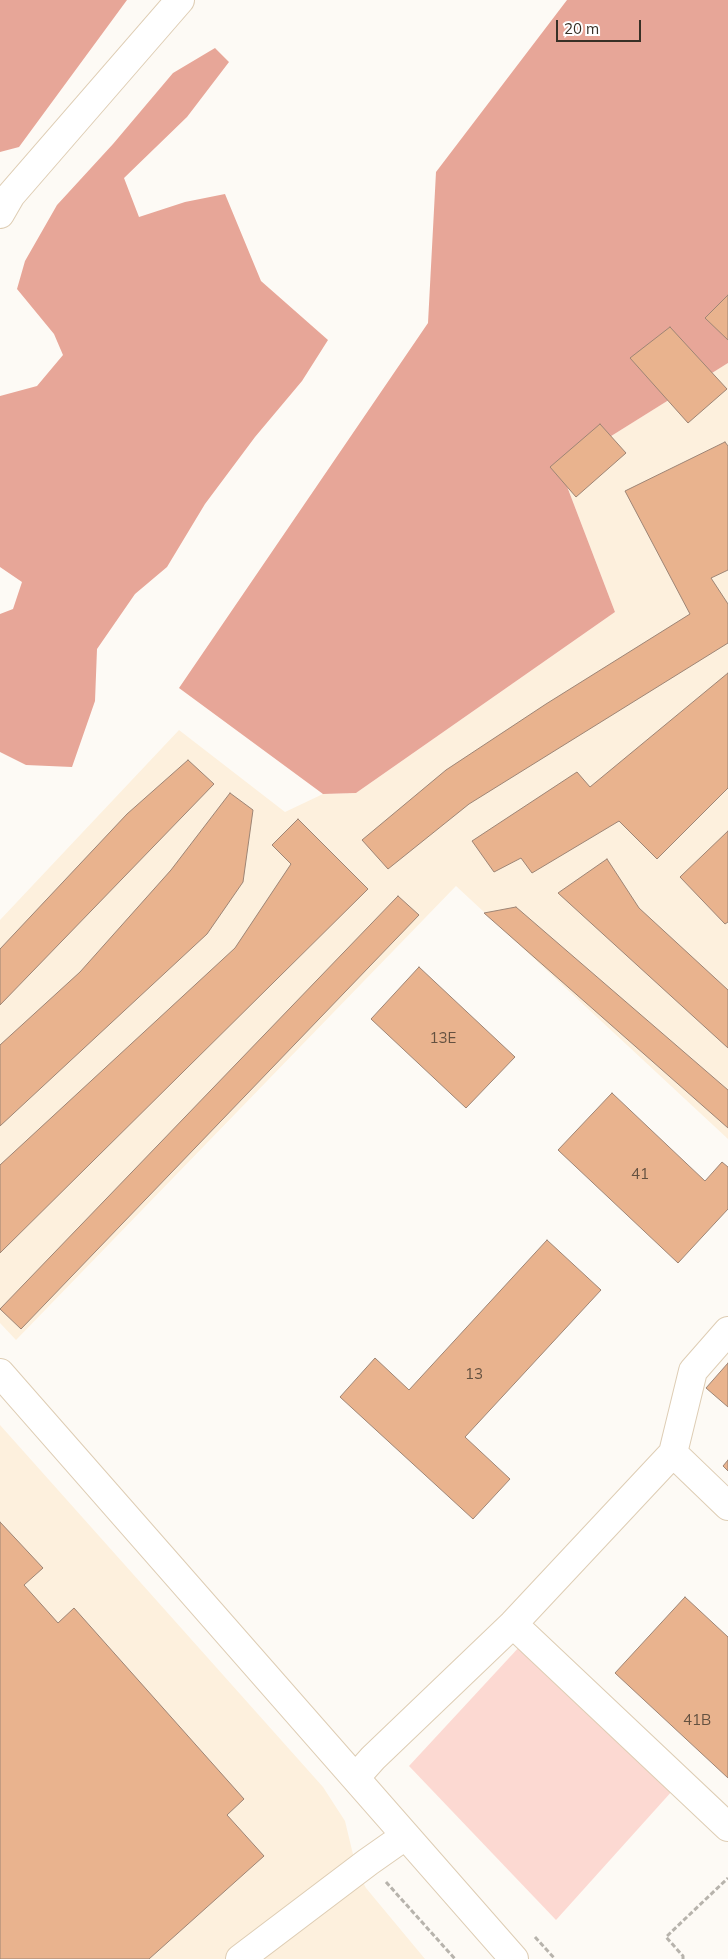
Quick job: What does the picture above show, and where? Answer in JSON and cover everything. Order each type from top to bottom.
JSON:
[{"type":"street","points":[[0,214],[11,195],[180,0]]},
{"type":"street","points":[[356,1778],[373,1758],[513,1624],[672,1453],[693,1372],[728,1331]]},
{"type":"street","points":[[0,1373],[514,1959]]},
{"type":"street","points":[[672,1453],[728,1506]]},
{"type":"street","points":[[513,1624],[728,1827]]},
{"type":"street","points":[[240,1959],[405,1836]]},
{"type":"path","points":[[368,1862],[455,1959]]},
{"type":"path","points":[[683,1959],[683,1956],[666,1937],[728,1878]]},
{"type":"shaded area","points":[[0,0],[127,0],[19,147],[0,152]]},
{"type":"shaded area","points":[[567,0],[728,0],[728,363],[560,468],[615,612],[356,793],[323,794],[179,688],[428,323],[436,172]]},
{"type":"shaded area","points":[[215,48],[229,62],[187,117],[124,178],[139,217],[185,202],[225,194],[261,281],[328,340],[302,381],[255,437],[205,504],[167,567],[135,594],[97,649],[95,701],[72,767],[26,765],[0,752],[0,614],[13,609],[22,582],[0,567],[0,396],[37,386],[63,355],[54,334],[17,289],[25,261],[57,205],[113,144],[173,73]]},
{"type":"shaded area","points":[[728,363],[728,1139],[456,886],[16,1340],[0,1323],[0,920],[179,730],[285,812],[323,794],[356,793],[615,612],[560,468]]},
{"type":"shaded area","points":[[0,1425],[323,1787],[345,1821],[357,1871],[366,1888],[425,1959],[0,1959]]},
{"type":"shaded area","points":[[521,1645],[673,1790],[556,1920],[409,1766]]},
{"type":"building","points":[[728,295],[728,340],[705,318]]},
{"type":"building","points":[[670,327],[727,389],[688,423],[630,358]]},
{"type":"building","points":[[600,424],[626,453],[576,497],[550,467]]},
{"type":"building","points":[[725,442],[728,446],[728,570],[711,578],[728,604],[728,643],[469,804],[388,869],[362,840],[446,770],[546,704],[690,614],[625,491]]},
{"type":"building","points":[[728,673],[728,788],[657,859],[619,821],[532,873],[521,858],[494,872],[472,841],[577,772],[590,787]]},
{"type":"building","points":[[188,760],[214,784],[0,1005],[0,949],[127,814]]},
{"type":"building","points":[[230,793],[253,810],[243,882],[207,934],[0,1126],[0,1045],[80,972],[171,870]]},
{"type":"building","points":[[298,819],[368,889],[0,1253],[0,1165],[235,948],[291,864],[272,845]]},
{"type":"building","points":[[728,831],[728,922],[725,924],[680,877]]},
{"type":"building","points":[[607,859],[639,908],[728,990],[728,1048],[558,893]]},
{"type":"building","points":[[398,896],[419,915],[21,1329],[0,1309]]},
{"type":"building","points":[[516,907],[728,1090],[728,1128],[484,913]]},
{"type":"building","points":[[419,967],[515,1057],[466,1108],[371,1019]]},
{"type":"building","points":[[612,1093],[705,1181],[722,1162],[728,1167],[728,1209],[678,1263],[558,1150]]},
{"type":"building","points":[[547,1240],[601,1290],[465,1437],[510,1479],[473,1519],[340,1397],[375,1358],[409,1390]]},
{"type":"building","points":[[728,1363],[728,1407],[706,1388]]},
{"type":"building","points":[[728,1460],[728,1471],[723,1466]]},
{"type":"building","points":[[0,1522],[43,1568],[24,1585],[58,1623],[74,1608],[244,1799],[227,1815],[264,1856],[149,1959],[0,1959]]},
{"type":"building","points":[[685,1597],[728,1637],[728,1778],[615,1673]]}]
